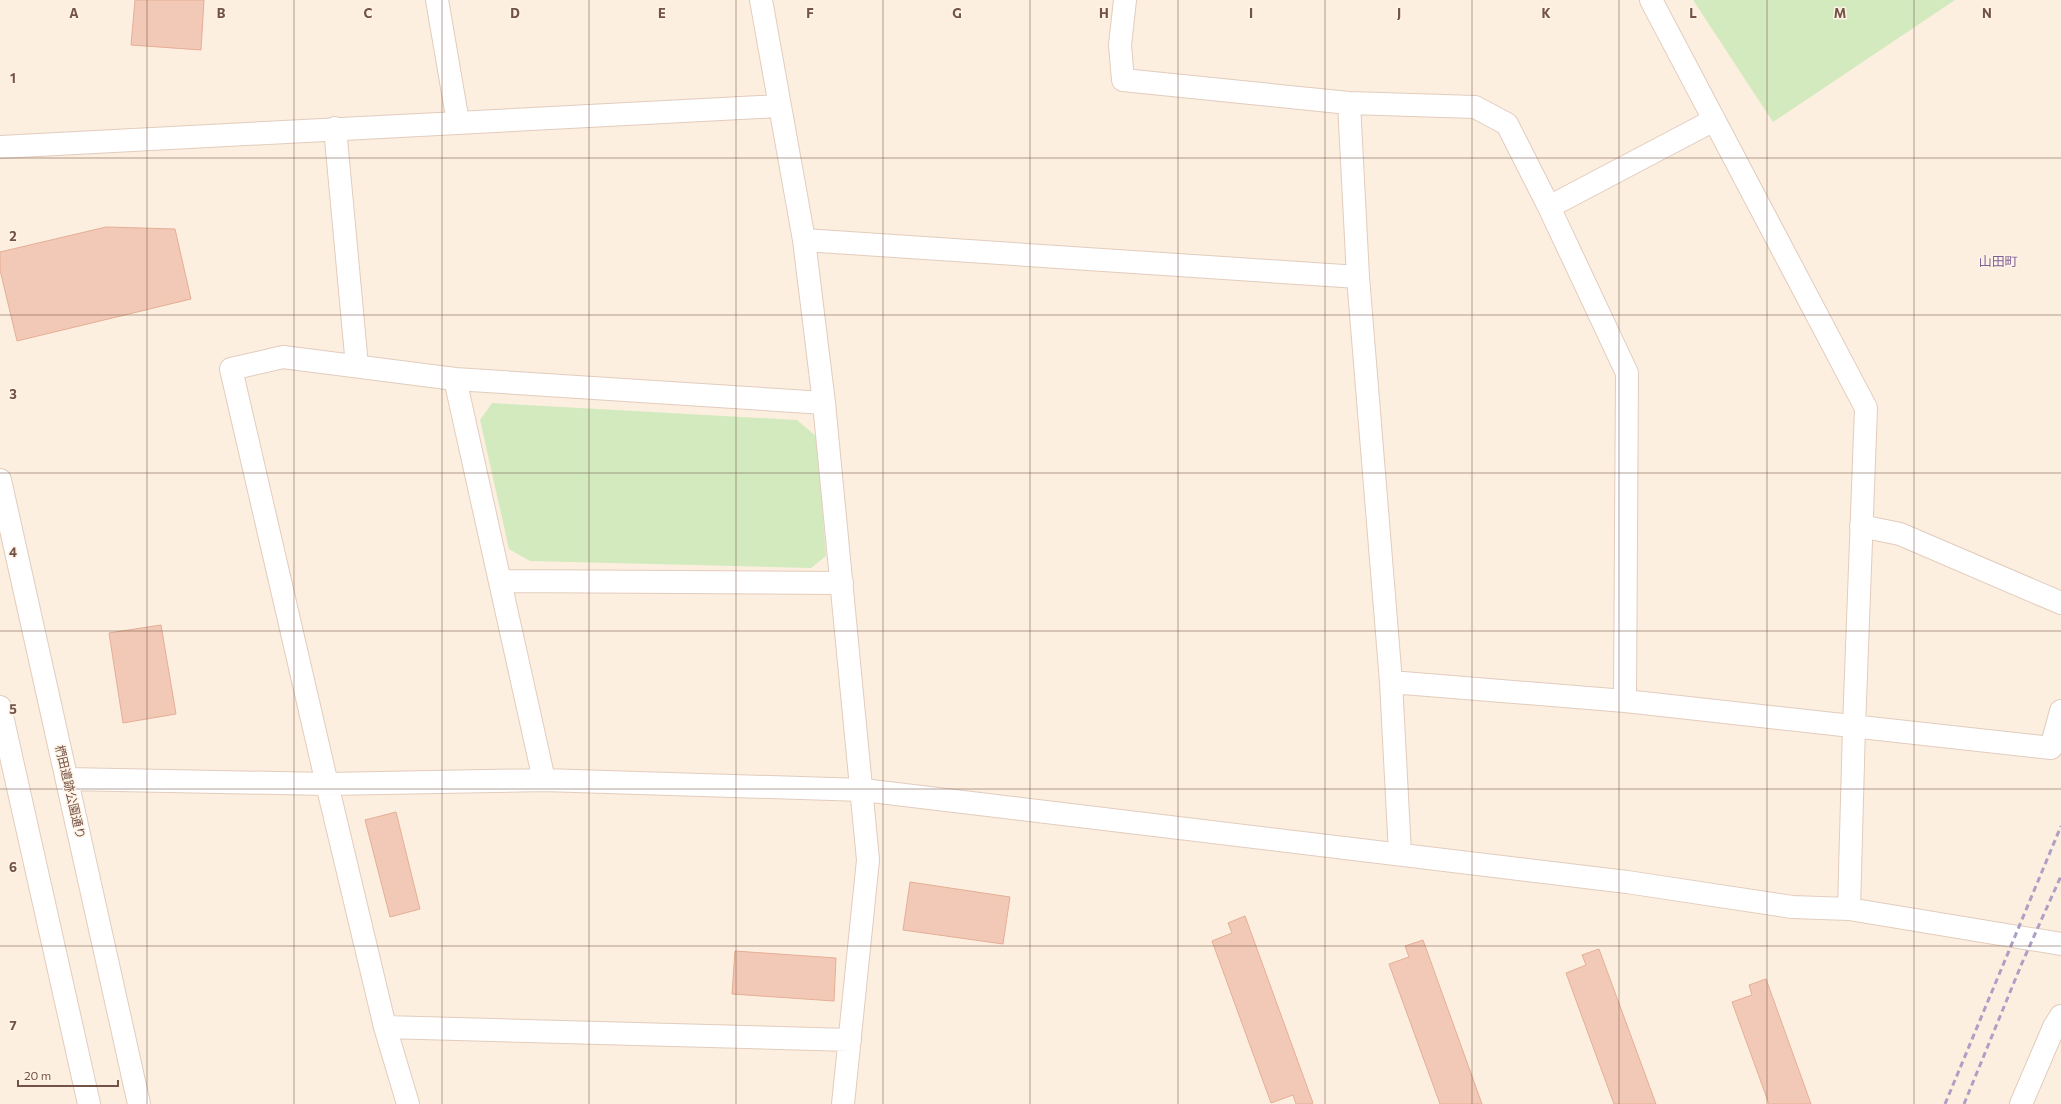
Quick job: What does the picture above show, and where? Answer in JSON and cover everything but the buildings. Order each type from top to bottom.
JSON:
[{"type":"street","points":[[437,0],[458,122]]},
{"type":"street","points":[[761,0],[804,240],[824,403],[863,790],[868,860],[843,1104]]},
{"type":"street","points":[[1125,0],[1120,45],[1123,80],[1349,103],[1475,107],[1507,124],[1549,207],[1627,372],[1625,700]]},
{"type":"street","points":[[1651,0],[1866,408],[1854,727],[1850,909]]},
{"type":"street","points":[[1349,103],[1358,277],[1391,682],[1400,854]]},
{"type":"street","points":[[0,147],[335,128],[779,106]]},
{"type":"street","points":[[1549,207],[1714,120]]},
{"type":"street","points":[[335,128],[356,366]]},
{"type":"street","points":[[804,240],[1358,277]]},
{"type":"street","points":[[408,1104],[385,1027],[231,369],[283,357],[456,379],[824,403]]},
{"type":"street","points":[[456,379],[544,780]]},
{"type":"street","name":"椚田遺跡公園通り","points":[[0,480],[139,1104]]},
{"type":"street","points":[[1861,526],[1900,534],[2061,603]]},
{"type":"street","points":[[500,581],[842,583]]},
{"type":"street","points":[[1391,682],[1625,700],[2051,748],[2061,711]]},
{"type":"street","points":[[0,707],[89,1104]]},
{"type":"street","points":[[67,779],[327,784],[544,780],[863,790],[1627,882],[1792,907],[1850,909],[2061,944]]},
{"type":"street","points":[[2021,1104],[2054,1028],[2061,1016]]},
{"type":"street","points":[[385,1027],[850,1040]]},
{"type":"green space","points":[[1693,0],[1955,0],[1773,122]]},
{"type":"green space","points":[[492,403],[797,420],[817,437],[826,556],[811,568],[530,561],[509,549],[480,420]]},
{"type":"railway","points":[[1945,1104],[2061,826]]},
{"type":"railway","points":[[1964,1104],[2022,963],[2061,876]]},
{"type":"district","name":"山田町","points":[[1998,261]]}]
